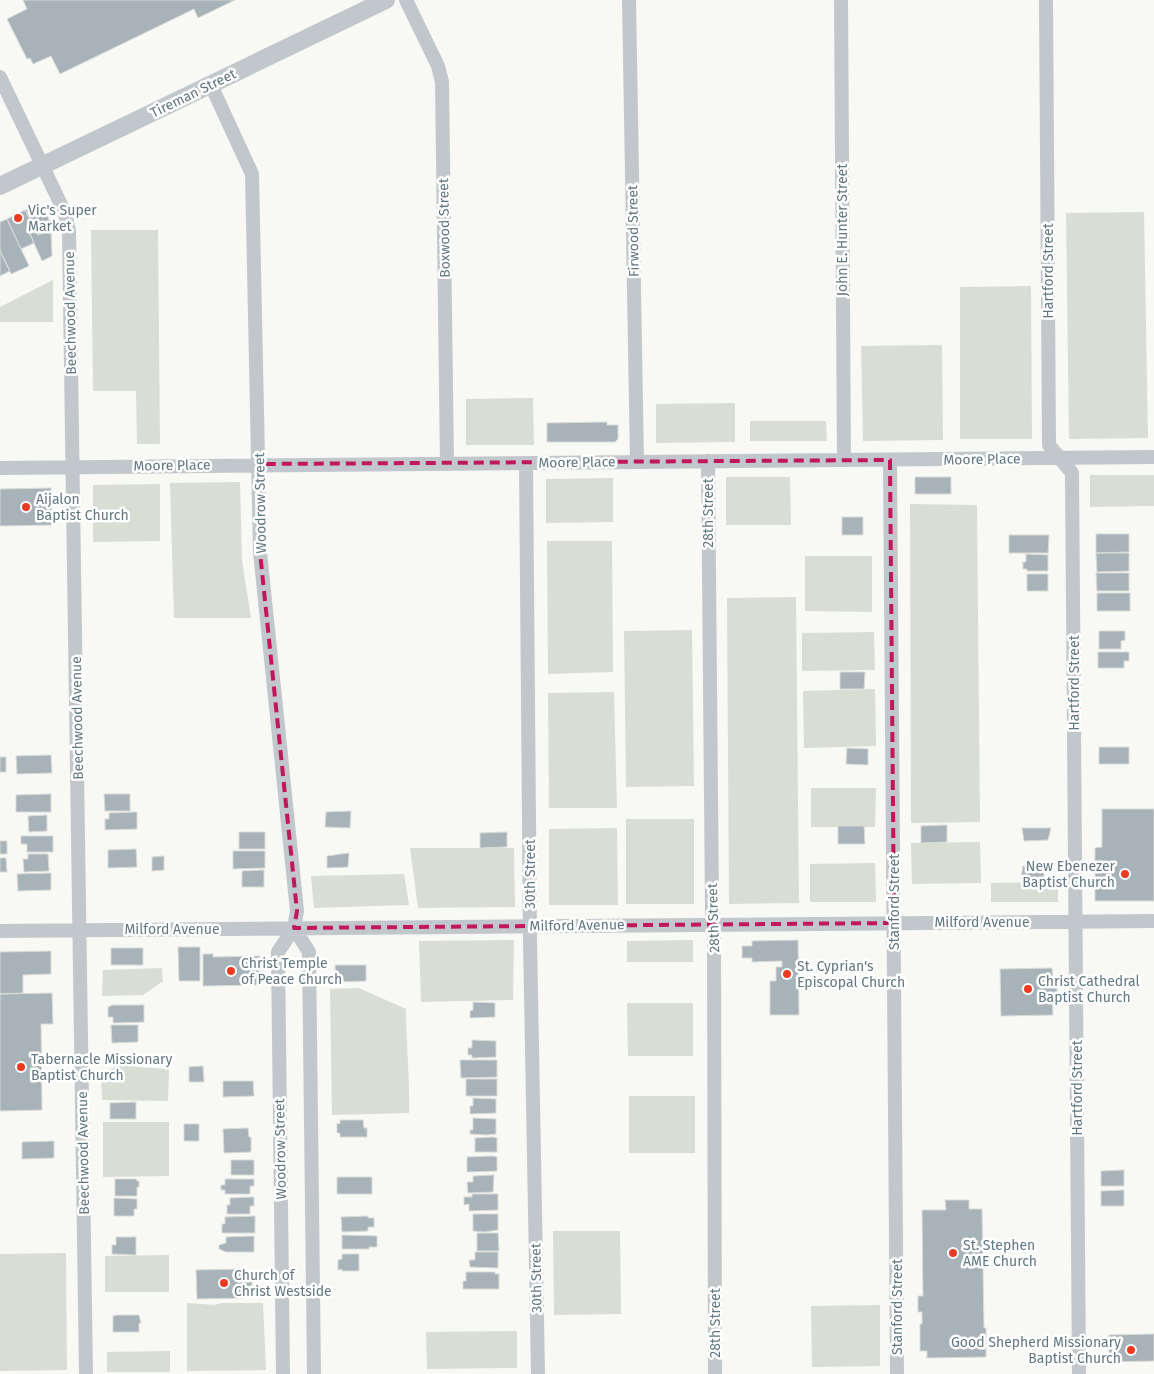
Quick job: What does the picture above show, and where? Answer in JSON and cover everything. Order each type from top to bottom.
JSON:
[{"type":"street","name":"Tireman Street","points":[[0,186],[386,0]]},
{"type":"street","name":"Boxwood Street","points":[[406,0],[438,66],[442,82],[447,464]]},
{"type":"street","name":"Firwood Street","points":[[629,0],[637,462]]},
{"type":"street","name":"John E. Hunter Street","points":[[840,0],[844,460]]},
{"type":"street","name":"Hartford Street","points":[[1046,0],[1049,445],[1062,458],[1072,473],[1079,1374]]},
{"type":"street","name":"Beechwood Avenue","points":[[0,78],[65,213],[69,230],[86,1374]]},
{"type":"street","name":"Woodrow Street","points":[[211,84],[252,174],[260,552],[298,911],[294,928],[278,952],[283,1374]]},
{"type":"street","name":"Moore Place","points":[[0,468],[259,464],[1154,457]]},
{"type":"street","name":"Stanford Street","points":[[890,460],[897,1374]]},
{"type":"street","name":"28th Street","points":[[708,461],[712,924],[714,938],[715,1374]]},
{"type":"street","name":"30th Street","points":[[526,463],[530,926],[538,1374]]},
{"type":"street","name":"Milford Avenue","points":[[0,931],[1154,921]]},
{"type":"street","points":[[294,928],[309,952],[314,1374]]},
{"type":"highlighted area","points":[[890,460],[894,923],[294,928],[297,911],[260,552],[259,464]]},
{"type":"shaded area","points":[[1144,212],[1148,438],[1069,439],[1066,213]]},
{"type":"shaded area","points":[[91,230],[158,230],[160,444],[137,444],[136,391],[93,391]]},
{"type":"shaded area","points":[[53,280],[53,322],[0,322],[0,307]]},
{"type":"shaded area","points":[[1031,286],[1032,439],[960,439],[960,287]]},
{"type":"shaded area","points":[[942,345],[943,440],[863,441],[861,346]]},
{"type":"shaded area","points":[[533,398],[534,445],[466,445],[466,399]]},
{"type":"shaded area","points":[[735,403],[735,442],[656,443],[656,404]]},
{"type":"shaded area","points":[[750,421],[826,421],[827,441],[750,441]]},
{"type":"shaded area","points":[[1090,475],[1154,475],[1154,506],[1090,507]]},
{"type":"shaded area","points":[[726,477],[790,477],[791,525],[726,525]]},
{"type":"shaded area","points":[[613,478],[613,522],[546,523],[546,479]]},
{"type":"shaded area","points":[[240,482],[242,561],[251,618],[174,618],[170,483]]},
{"type":"shaded area","points":[[160,484],[160,541],[93,542],[93,485]]},
{"type":"shaded area","points":[[910,504],[977,505],[980,822],[911,823]]},
{"type":"shaded area","points":[[547,541],[612,541],[613,672],[548,674]]},
{"type":"shaded area","points":[[805,556],[872,556],[872,612],[805,611]]},
{"type":"shaded area","points":[[796,597],[799,903],[729,904],[727,598]]},
{"type":"shaded area","points":[[692,630],[694,786],[626,787],[624,631]]},
{"type":"shaded area","points":[[874,632],[875,670],[802,671],[802,633]]},
{"type":"shaded area","points":[[875,689],[876,746],[804,748],[803,691]]},
{"type":"shaded area","points":[[614,692],[617,808],[549,808],[548,693]]},
{"type":"shaded area","points":[[811,788],[876,788],[875,827],[811,827]]},
{"type":"shaded area","points":[[626,819],[694,819],[694,904],[626,904]]},
{"type":"shaded area","points":[[617,828],[618,905],[549,905],[549,829]]},
{"type":"shaded area","points":[[980,842],[981,883],[912,884],[911,843]]},
{"type":"shaded area","points":[[410,848],[514,848],[515,907],[418,908]]},
{"type":"shaded area","points":[[875,863],[876,902],[810,902],[810,864]]},
{"type":"shaded area","points":[[404,874],[409,905],[314,908],[311,876]]},
{"type":"shaded area","points":[[1058,882],[1058,902],[991,902],[991,883]]},
{"type":"shaded area","points":[[514,940],[513,1000],[421,1002],[419,941]]},
{"type":"shaded area","points":[[693,940],[693,962],[627,962],[627,941]]},
{"type":"shaded area","points":[[162,968],[163,981],[143,995],[102,996],[103,970]]},
{"type":"shaded area","points":[[359,988],[406,1009],[409,1113],[332,1115],[330,989]]},
{"type":"shaded area","points":[[627,1003],[693,1003],[693,1056],[628,1056]]},
{"type":"shaded area","points":[[119,1058],[128,1058],[137,1067],[169,1069],[168,1101],[102,1100],[101,1073],[114,1068]]},
{"type":"shaded area","points":[[629,1096],[695,1096],[695,1153],[629,1153]]},
{"type":"shaded area","points":[[103,1122],[169,1122],[169,1176],[103,1177]]},
{"type":"shaded area","points":[[553,1231],[620,1231],[621,1314],[554,1315]]},
{"type":"shaded area","points":[[66,1253],[67,1370],[0,1371],[0,1254]]},
{"type":"shaded area","points":[[169,1255],[169,1292],[105,1292],[105,1256]]},
{"type":"shaded area","points":[[187,1303],[215,1305],[221,1303],[263,1303],[266,1370],[187,1371]]},
{"type":"shaded area","points":[[880,1305],[880,1366],[812,1367],[811,1306]]},
{"type":"shaded area","points":[[517,1331],[517,1368],[427,1369],[426,1332]]},
{"type":"shaded area","points":[[170,1351],[170,1372],[107,1372],[107,1352]]},
{"type":"building","points":[[23,0],[235,0],[198,18],[194,9],[60,74],[51,56],[33,64],[30,58],[27,59],[7,19],[27,9]]},
{"type":"building","points":[[38,204],[42,205],[51,224],[51,229],[38,235],[25,210]]},
{"type":"building","points":[[25,210],[36,231],[30,234],[34,243],[21,249],[7,219]]},
{"type":"building","points":[[7,219],[29,266],[11,274],[0,251],[0,222]]},
{"type":"building","points":[[51,229],[52,256],[42,261],[30,234],[36,231],[38,235]]},
{"type":"building","points":[[0,251],[10,271],[0,276]]},
{"type":"building","points":[[607,422],[607,425],[618,425],[618,439],[615,442],[547,442],[547,423]]},
{"type":"building","points":[[915,477],[951,477],[951,494],[915,494]]},
{"type":"building","name":"Aijalon Baptist Church","points":[[51,488],[52,525],[0,526],[0,489]]},
{"type":"building","points":[[842,517],[863,517],[863,535],[842,535]]},
{"type":"building","points":[[1096,534],[1129,534],[1129,552],[1096,553]]},
{"type":"building","points":[[1009,535],[1049,535],[1048,553],[1009,553]]},
{"type":"building","points":[[1096,553],[1129,553],[1129,571],[1097,572]]},
{"type":"building","points":[[1026,554],[1048,555],[1048,571],[1027,571],[1027,569],[1023,569],[1023,562],[1026,562]]},
{"type":"building","points":[[1096,573],[1129,573],[1129,591],[1097,591]]},
{"type":"building","points":[[1027,574],[1048,574],[1048,591],[1027,591]]},
{"type":"building","points":[[1097,593],[1130,593],[1130,611],[1097,611]]},
{"type":"building","points":[[1099,631],[1125,631],[1125,640],[1121,641],[1121,649],[1099,649]]},
{"type":"building","points":[[1098,652],[1129,652],[1129,661],[1124,661],[1124,668],[1098,668]]},
{"type":"building","points":[[840,672],[865,672],[864,689],[840,689]]},
{"type":"building","points":[[1099,747],[1129,747],[1129,764],[1099,764]]},
{"type":"building","points":[[847,748],[868,749],[868,765],[846,764]]},
{"type":"building","points":[[51,755],[52,773],[17,774],[16,756]]},
{"type":"building","points":[[0,757],[6,757],[6,772],[0,772]]},
{"type":"building","points":[[51,794],[51,812],[16,812],[16,795]]},
{"type":"building","points":[[104,794],[130,794],[130,811],[105,811]]},
{"type":"building","name":"New Ebenezer Baptist Church","points":[[1102,809],[1154,809],[1154,901],[1095,901],[1095,848],[1102,847]]},
{"type":"building","points":[[351,811],[350,828],[325,827],[326,812]]},
{"type":"building","points":[[137,812],[137,829],[105,830],[105,819],[109,819],[109,813]]},
{"type":"building","points":[[47,815],[47,831],[29,832],[28,816]]},
{"type":"building","points":[[947,825],[947,842],[921,843],[921,826]]},
{"type":"building","points":[[838,826],[864,826],[865,844],[838,844]]},
{"type":"building","points":[[1022,828],[1051,828],[1048,840],[1024,841]]},
{"type":"building","points":[[239,832],[265,832],[265,849],[239,849]]},
{"type":"building","points":[[507,832],[507,847],[480,848],[480,833]]},
{"type":"building","points":[[21,836],[53,836],[53,852],[27,852],[27,844],[21,844]]},
{"type":"building","points":[[0,841],[7,841],[7,854],[0,854]]},
{"type":"building","points":[[136,849],[137,867],[108,868],[108,850]]},
{"type":"building","points":[[233,851],[265,851],[265,868],[233,869]]},
{"type":"building","points":[[349,853],[348,867],[327,868],[327,856]]},
{"type":"building","points":[[28,854],[48,854],[49,871],[24,872],[23,859],[28,859]]},
{"type":"building","points":[[164,856],[164,870],[152,871],[152,857]]},
{"type":"building","points":[[0,858],[6,858],[7,872],[0,872]]},
{"type":"building","points":[[1023,866],[1044,867],[1044,881],[1021,879]]},
{"type":"building","points":[[264,870],[264,887],[242,887],[242,871]]},
{"type":"building","points":[[51,873],[51,890],[18,891],[17,874]]},
{"type":"building","name":"St. Cyprian's Episcopal Church","points":[[798,940],[799,1015],[770,1015],[770,981],[776,981],[776,967],[782,967],[782,961],[752,962],[752,958],[742,958],[742,946],[752,946],[752,941]]},
{"type":"building","points":[[178,947],[200,947],[200,981],[179,981]]},
{"type":"building","points":[[111,948],[143,948],[143,965],[111,965]]},
{"type":"building","points":[[51,951],[51,974],[23,975],[23,993],[0,994],[0,952]]},
{"type":"building","name":"Christ Temple of Peace Church","points":[[203,954],[213,954],[213,957],[260,956],[260,985],[203,986]]},
{"type":"building","points":[[335,965],[366,965],[366,981],[336,982]]},
{"type":"building","name":"Christ Cathedral Baptist Church","points":[[1052,968],[1053,984],[1057,984],[1057,995],[1052,995],[1053,1015],[1001,1016],[1000,969]]},
{"type":"building","name":"Tabernacle Missionary Baptist Church","points":[[52,993],[53,1024],[41,1024],[42,1110],[0,1111],[0,994]]},
{"type":"building","points":[[473,1002],[495,1003],[495,1017],[470,1018]]},
{"type":"building","points":[[113,1005],[144,1005],[144,1022],[113,1023],[113,1017],[108,1017],[108,1007]]},
{"type":"building","points":[[111,1025],[138,1025],[138,1042],[112,1043]]},
{"type":"building","points":[[472,1040],[496,1041],[496,1057],[472,1058],[472,1055],[468,1055],[468,1048],[472,1048]]},
{"type":"building","points":[[460,1060],[497,1060],[497,1077],[461,1078]]},
{"type":"building","points":[[203,1066],[204,1082],[189,1082],[189,1067]]},
{"type":"building","points":[[466,1079],[497,1079],[497,1096],[466,1096]]},
{"type":"building","points":[[223,1081],[253,1081],[254,1096],[223,1097]]},
{"type":"building","points":[[473,1098],[496,1099],[496,1113],[470,1114]]},
{"type":"building","points":[[136,1102],[136,1119],[110,1119],[110,1103]]},
{"type":"building","points":[[473,1118],[496,1119],[496,1134],[470,1134],[470,1130],[473,1130]]},
{"type":"building","points":[[340,1120],[363,1120],[364,1128],[367,1128],[367,1137],[340,1137],[340,1133],[337,1133],[337,1123],[340,1124]]},
{"type":"building","points":[[184,1124],[199,1124],[199,1141],[184,1141]]},
{"type":"building","points":[[248,1128],[249,1137],[251,1137],[251,1152],[224,1153],[223,1129]]},
{"type":"building","points":[[475,1138],[497,1138],[497,1152],[475,1152]]},
{"type":"building","points":[[54,1141],[54,1158],[22,1159],[22,1142]]},
{"type":"building","points":[[467,1157],[497,1157],[497,1171],[467,1172]]},
{"type":"building","points":[[231,1160],[254,1160],[254,1175],[231,1175]]},
{"type":"building","points":[[1124,1170],[1124,1186],[1101,1186],[1101,1171]]},
{"type":"building","points":[[494,1175],[493,1192],[468,1193],[467,1182],[473,1182],[473,1176]]},
{"type":"building","points":[[337,1177],[372,1177],[372,1194],[337,1194]]},
{"type":"building","points":[[115,1179],[136,1179],[139,1181],[137,1196],[115,1196]]},
{"type":"building","points":[[225,1179],[254,1179],[254,1186],[250,1186],[250,1194],[225,1194],[225,1190],[221,1190],[221,1185],[225,1185]]},
{"type":"building","points":[[1124,1190],[1124,1206],[1101,1206],[1101,1191]]},
{"type":"building","points":[[472,1194],[498,1194],[498,1210],[469,1211],[469,1204],[464,1205],[464,1197],[472,1197]]},
{"type":"building","points":[[254,1197],[254,1206],[250,1206],[250,1214],[227,1214],[227,1205],[230,1205],[230,1198]]},
{"type":"building","points":[[114,1198],[137,1199],[137,1209],[134,1209],[134,1216],[114,1216]]},
{"type":"building","name":"St. Stephen AME Church","points":[[945,1200],[969,1200],[969,1209],[982,1209],[986,1357],[927,1358],[927,1351],[920,1351],[922,1312],[918,1312],[918,1296],[923,1296],[922,1210],[946,1210]]},
{"type":"building","points":[[473,1214],[498,1214],[498,1230],[473,1231]]},
{"type":"building","points":[[255,1216],[255,1233],[222,1233],[222,1224],[225,1224],[225,1217]]},
{"type":"building","points":[[368,1216],[368,1218],[374,1218],[374,1227],[368,1227],[368,1231],[342,1232],[341,1217]]},
{"type":"building","points":[[477,1233],[498,1233],[499,1251],[477,1251]]},
{"type":"building","points":[[342,1235],[377,1236],[377,1247],[369,1247],[369,1249],[342,1249]]},
{"type":"building","points":[[254,1236],[254,1252],[226,1252],[219,1249],[219,1245],[226,1243],[226,1237]]},
{"type":"building","points":[[116,1237],[136,1237],[136,1255],[112,1254],[112,1245],[116,1245]]},
{"type":"building","points":[[475,1252],[498,1252],[498,1268],[470,1267],[469,1260],[475,1260]]},
{"type":"building","points":[[342,1254],[359,1254],[359,1271],[338,1270],[338,1260],[342,1259]]},
{"type":"building","name":"Church of Christ Westside","points":[[242,1269],[242,1273],[252,1272],[252,1294],[243,1294],[243,1298],[197,1299],[196,1270]]},
{"type":"building","points":[[466,1272],[495,1272],[495,1274],[499,1274],[499,1289],[463,1289],[463,1281],[466,1281]]},
{"type":"building","points":[[139,1315],[141,1323],[139,1323],[139,1332],[113,1332],[113,1316]]},
{"type":"building","name":"Good Shepherd Missionary Baptist Church","points":[[1154,1334],[1154,1361],[1109,1362],[1109,1335]]},
{"type":"place","name":"Vic's Super Market","points":[[18,218]]},
{"type":"place","name":"Aijalon Baptist Church","points":[[26,507]]},
{"type":"place","name":"New Ebenezer Baptist Church","points":[[1125,874]]},
{"type":"place","name":"Christ Temple of Peace Church","points":[[231,971]]},
{"type":"place","name":"St. Cyprian's Episcopal Church","points":[[787,974]]},
{"type":"place","name":"Christ Cathedral Baptist Church","points":[[1028,989]]},
{"type":"place","name":"Tabernacle Missionary Baptist Church","points":[[21,1067]]},
{"type":"place","name":"St. Stephen AME Church","points":[[953,1253]]},
{"type":"place","name":"Church of Christ Westside","points":[[224,1283]]},
{"type":"place","name":"Good Shepherd Missionary Baptist Church","points":[[1131,1350]]}]
